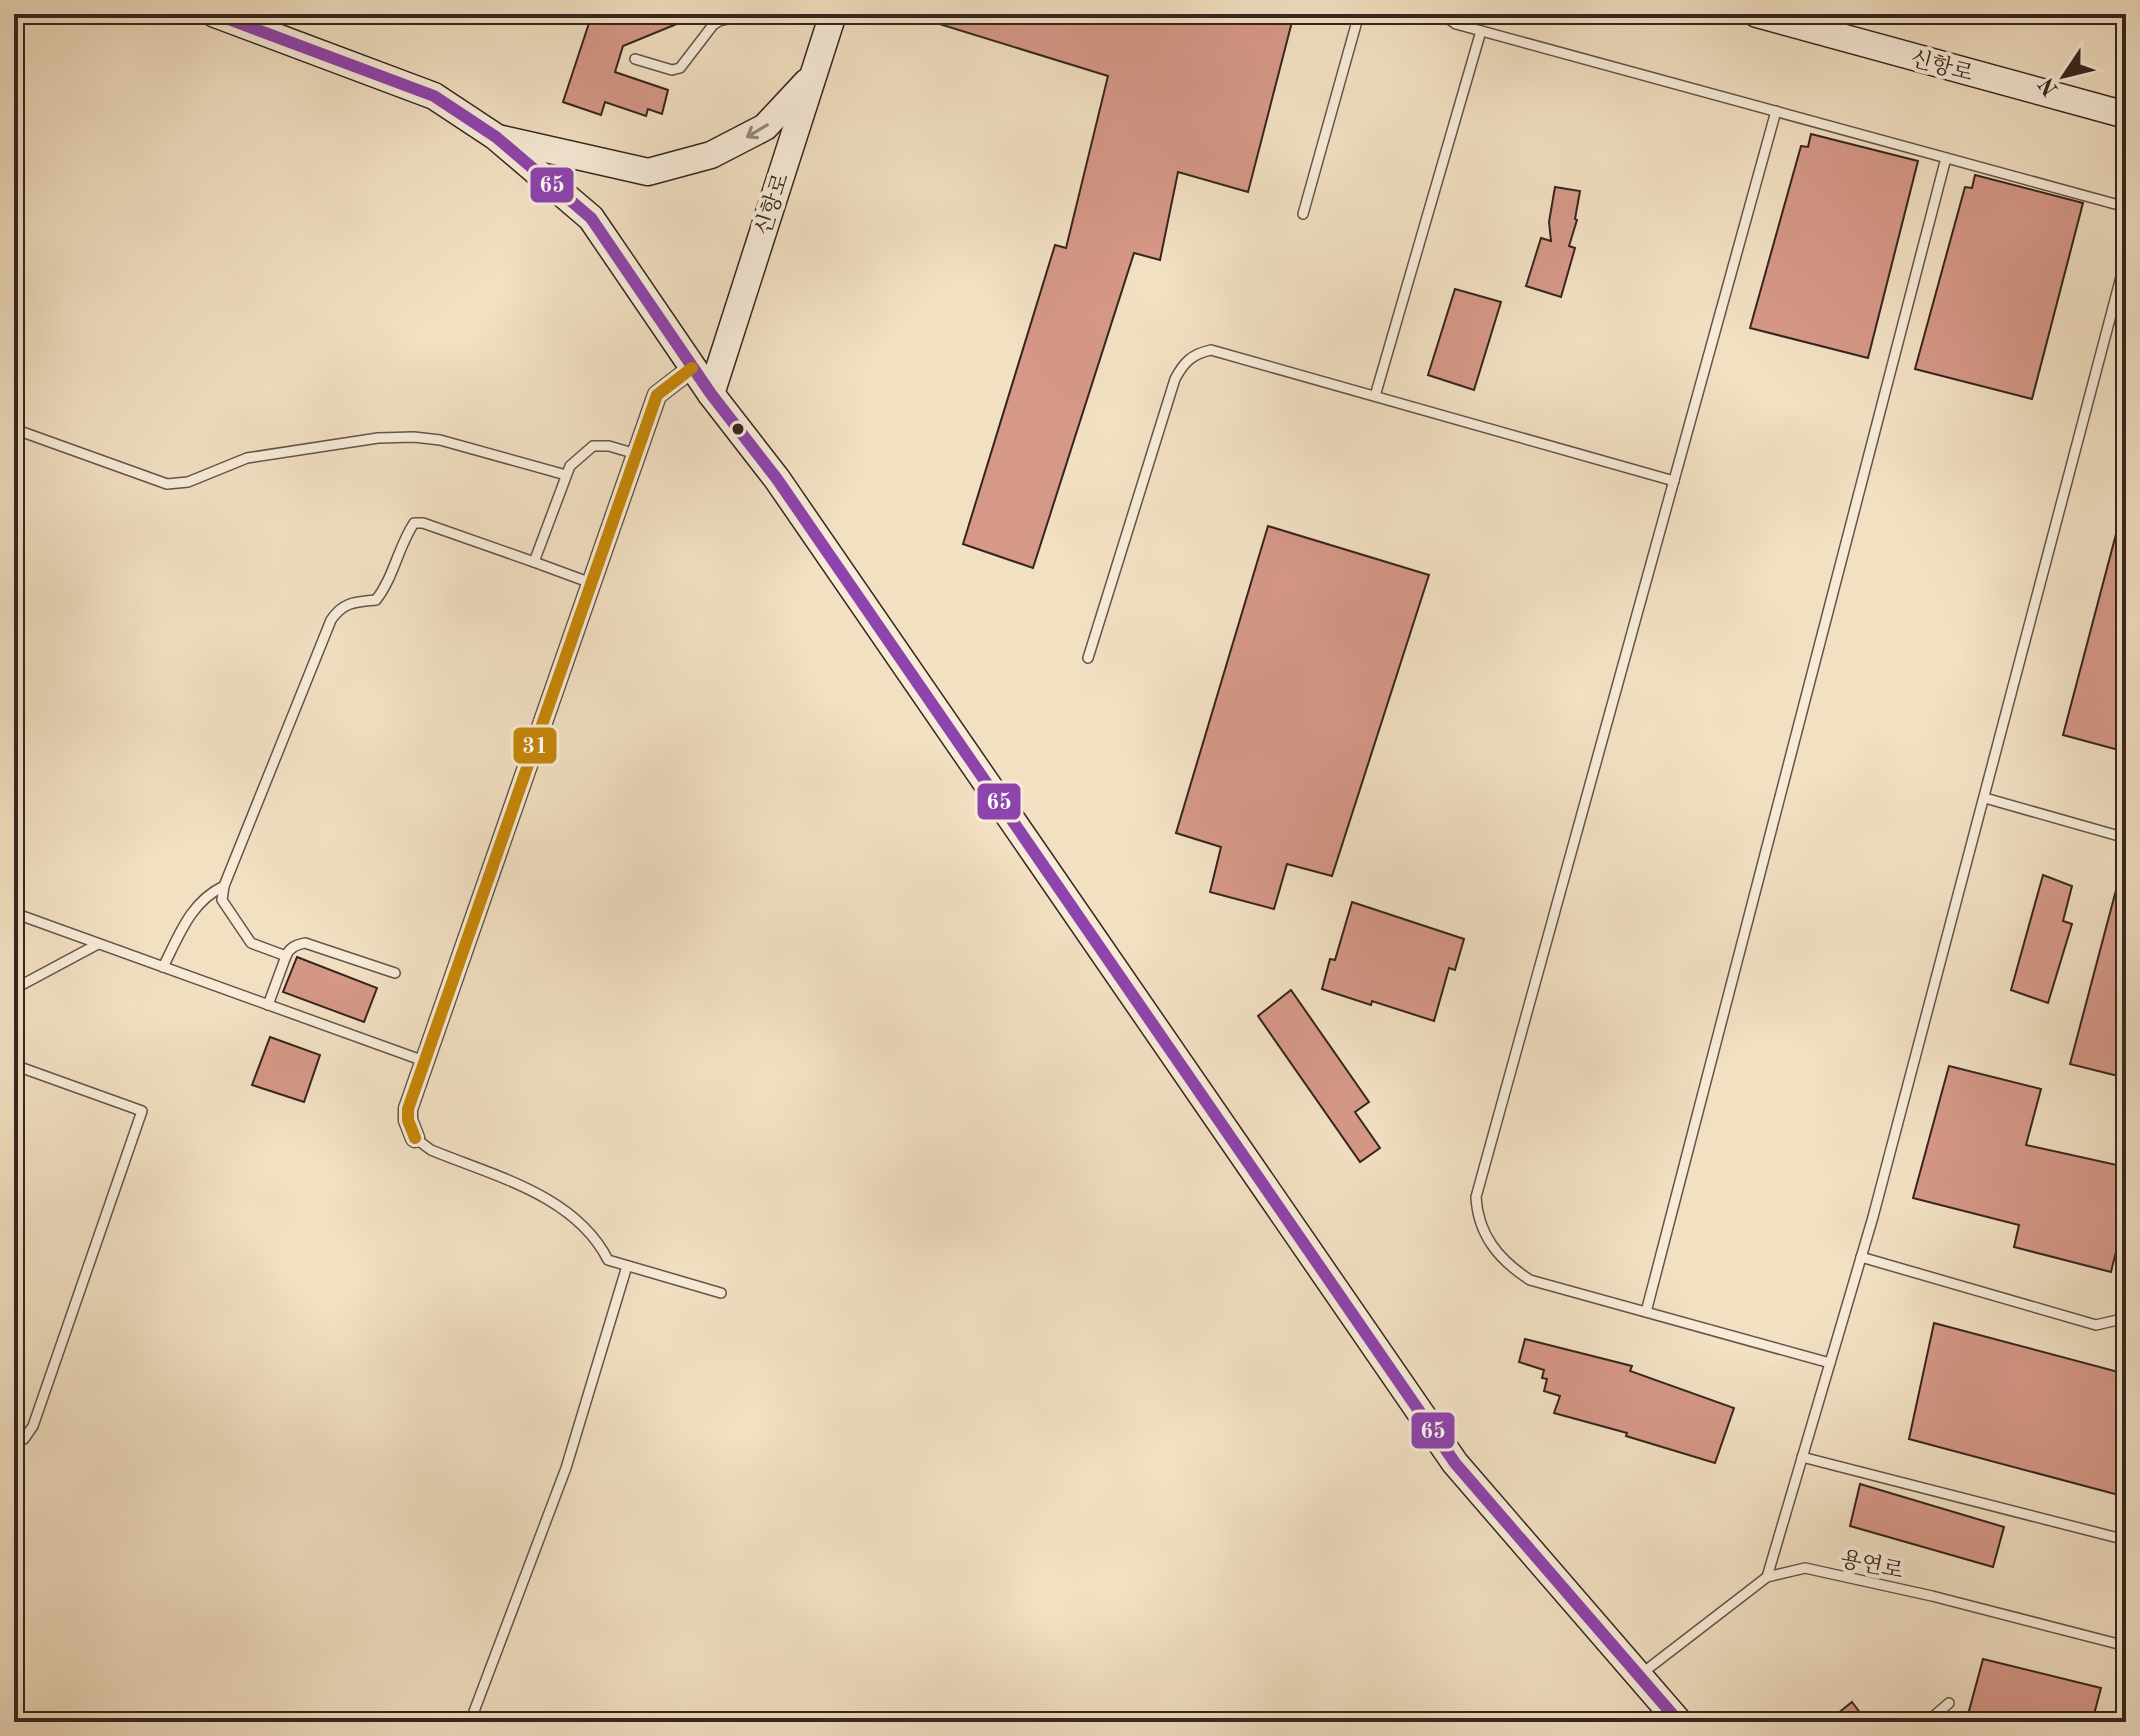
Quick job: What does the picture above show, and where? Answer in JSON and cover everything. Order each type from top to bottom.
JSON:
[{"type":"street","points":[[215,14],[434,96],[496,137],[591,218],[692,368],[777,479],[1455,1463],[1679,1722]]},
{"type":"street","name":"신항로","points":[[1757,14],[2126,115]]},
{"type":"street","name":"신항로","points":[[711,394],[831,18]]},
{"type":"street","points":[[496,137],[648,172],[711,155],[765,127],[812,77]]},
{"type":"street","points":[[415,1138],[408,1120],[408,1109],[657,395],[692,368]]},
{"type":"lane","points":[[635,59],[672,70],[680,68],[713,25],[750,14]]},
{"type":"lane","points":[[801,14],[831,18]]},
{"type":"lane","points":[[1303,214],[1359,14]]},
{"type":"lane","points":[[1442,14],[1456,24],[2126,207]]},
{"type":"lane","points":[[1375,396],[1481,31]]},
{"type":"lane","points":[[1776,111],[1476,1197],[1477,1216],[1484,1235],[1498,1254],[1530,1280],[1830,1363]]},
{"type":"lane","points":[[1646,1312],[1946,158]]},
{"type":"lane","points":[[1767,1577],[1861,1257],[2126,258]]},
{"type":"lane","points":[[1088,658],[1175,379],[1183,364],[1195,353],[1211,350],[1674,481]]},
{"type":"lane","points":[[14,429],[167,484],[188,482],[247,458],[378,438],[414,437],[440,440],[566,475]]},
{"type":"lane","points":[[534,562],[570,466],[593,446],[609,446],[636,454]]},
{"type":"lane","points":[[286,956],[251,943],[222,900],[224,886],[338,609],[348,602],[376,600],[385,588],[405,536],[414,523],[423,523],[591,583]]},
{"type":"lane","points":[[1985,798],[2126,838]]},
{"type":"lane","points":[[163,967],[191,912],[210,892],[224,886]]},
{"type":"lane","points":[[14,913],[424,1061]]},
{"type":"lane","points":[[268,1005],[286,956],[296,945],[305,943],[395,973]]},
{"type":"lane","points":[[14,989],[98,944]]},
{"type":"lane","points":[[14,1065],[142,1111],[33,1426],[24,1439],[14,1442]]},
{"type":"lane","points":[[415,1138],[431,1150],[540,1195],[575,1218],[598,1241],[608,1260],[721,1293]]},
{"type":"lane","points":[[1861,1257],[2096,1325],[2126,1318]]},
{"type":"lane","points":[[470,1722],[566,1468],[627,1266]]},
{"type":"lane","points":[[1802,1457],[2126,1540]]},
{"type":"lane","name":"용연로","points":[[1639,1676],[1767,1577],[1805,1568],[1932,1596],[2126,1646]]},
{"type":"lane","points":[[1927,1722],[1949,1703]]},
{"type":"building","points":[[592,14],[701,14],[623,46],[615,72],[668,90],[662,114],[648,109],[646,116],[605,102],[601,115],[563,102]]},
{"type":"building","points":[[920,14],[1294,14],[1248,192],[1178,172],[1160,260],[1134,253],[1033,568],[963,544],[1055,245],[1066,248],[1108,76],[920,18]]},
{"type":"building","points":[[1811,134],[1918,161],[1868,358],[1750,328],[1801,146],[1808,147]]},
{"type":"building","points":[[1975,175],[2083,203],[2032,399],[1915,369],[1965,187],[1972,188]]},
{"type":"building","points":[[1555,187],[1580,191],[1577,220],[1569,246],[1575,248],[1561,297],[1526,286],[1541,238],[1551,241],[1549,222]]},
{"type":"building","points":[[1455,289],[1501,302],[1474,390],[1428,375]]},
{"type":"building","points":[[2120,519],[2126,520],[2126,752],[2063,735]]},
{"type":"building","points":[[1268,526],[1429,575],[1332,876],[1287,864],[1274,909],[1210,892],[1221,847],[1176,833]]},
{"type":"building","points":[[2043,875],[2072,886],[2063,921],[2072,924],[2048,1003],[2011,990]]},
{"type":"building","points":[[2120,875],[2126,875],[2126,1078],[2070,1064]]},
{"type":"building","points":[[1352,902],[1464,939],[1455,970],[1449,968],[1434,1021],[1322,989],[1330,959],[1335,960]]},
{"type":"building","points":[[297,957],[377,988],[364,1022],[283,992]]},
{"type":"building","points":[[1291,990],[1369,1102],[1355,1112],[1380,1148],[1360,1162],[1258,1016]]},
{"type":"building","points":[[270,1037],[320,1055],[304,1102],[252,1085]]},
{"type":"building","points":[[1949,1066],[2041,1089],[2026,1145],[2126,1167],[2126,1211],[2111,1272],[2014,1247],[2019,1225],[1913,1198]]},
{"type":"building","points":[[1934,1323],[2126,1374],[2126,1497],[1909,1439]]},
{"type":"building","points":[[1525,1339],[1632,1366],[1630,1371],[1734,1408],[1715,1463],[1626,1436],[1627,1433],[1554,1413],[1560,1396],[1544,1391],[1547,1379],[1542,1378],[1544,1370],[1519,1362]]},
{"type":"building","points":[[1860,1484],[2004,1527],[1993,1567],[1850,1526]]},
{"type":"building","points":[[1983,1659],[2101,1688],[2092,1722],[1966,1722]]},
{"type":"building","points":[[1852,1702],[1867,1722],[1827,1722]]},
{"type":"transit line","name":"65","points":[[215,14],[434,96],[496,137],[591,218],[711,394],[777,479],[1455,1463],[1679,1722]]},
{"type":"transit line","name":"31","points":[[415,1138],[408,1120],[408,1109],[657,395],[692,368]]}]
